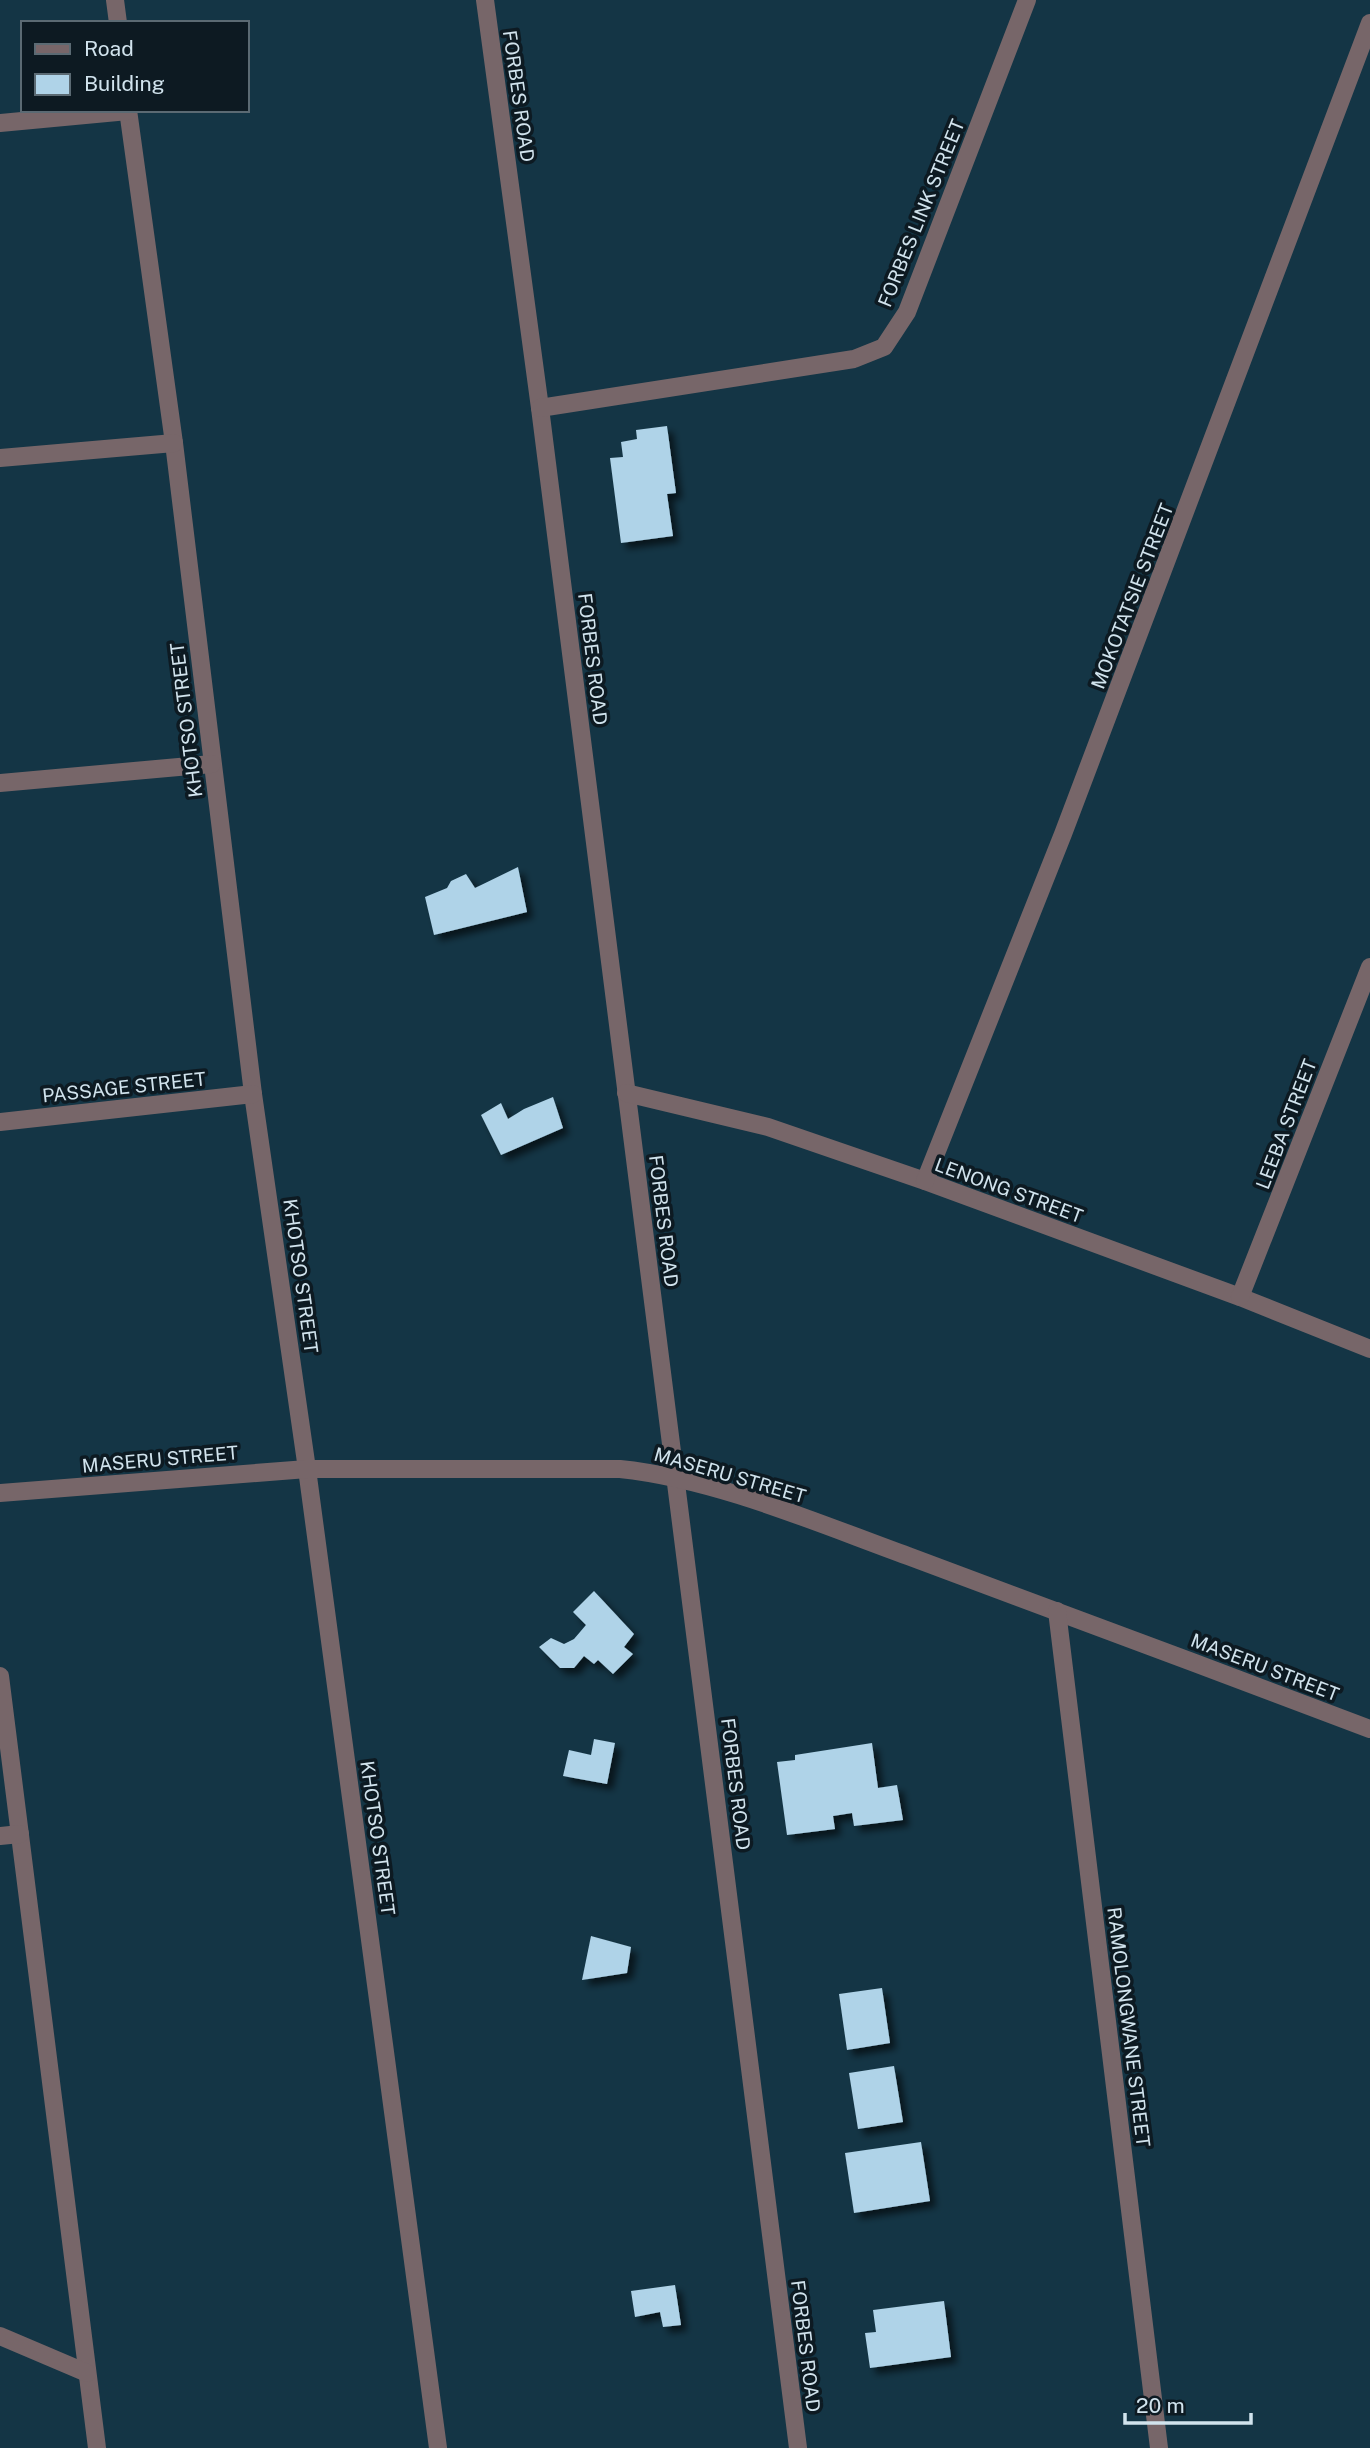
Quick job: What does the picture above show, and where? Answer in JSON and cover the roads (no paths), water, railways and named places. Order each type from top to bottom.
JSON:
[{"type":"street","points":[[115,0],[118,21]]},
{"type":"street","name":"FORBES ROAD","points":[[485,0],[540,408],[798,2448]]},
{"type":"street","name":"FORBES LINK STREET","points":[[540,408],[854,359],[884,347],[907,312],[1027,0]]},
{"type":"street","name":"MOKOTATSIE STREET","points":[[925,1181],[1083,783],[1370,23]]},
{"type":"street","points":[[0,123],[108,112]]},
{"type":"street","name":"KHOTSO STREET","points":[[128,112],[174,443],[253,1094],[307,1469],[438,2448]]},
{"type":"street","points":[[0,458],[174,443]]},
{"type":"street","points":[[0,783],[212,764]]},
{"type":"street","name":"LEEBA STREET","points":[[1240,1297],[1370,967]]},
{"type":"street","name":"LENONG STREET","points":[[626,1093],[768,1127],[925,1181],[1240,1297],[1370,1349]]},
{"type":"street","name":"PASSAGE STREET","points":[[0,1122],[253,1094]]},
{"type":"street","name":"MASERU STREET","points":[[0,1493],[307,1469],[620,1469],[676,1478],[754,1500],[1370,1729]]},
{"type":"street","name":"RAMOLONGWANE STREET","points":[[1056,1611],[1159,2448]]},
{"type":"street","points":[[0,1676],[97,2448]]},
{"type":"street","points":[[0,1836],[20,1834]]},
{"type":"street","points":[[0,2336],[87,2374]]}]
